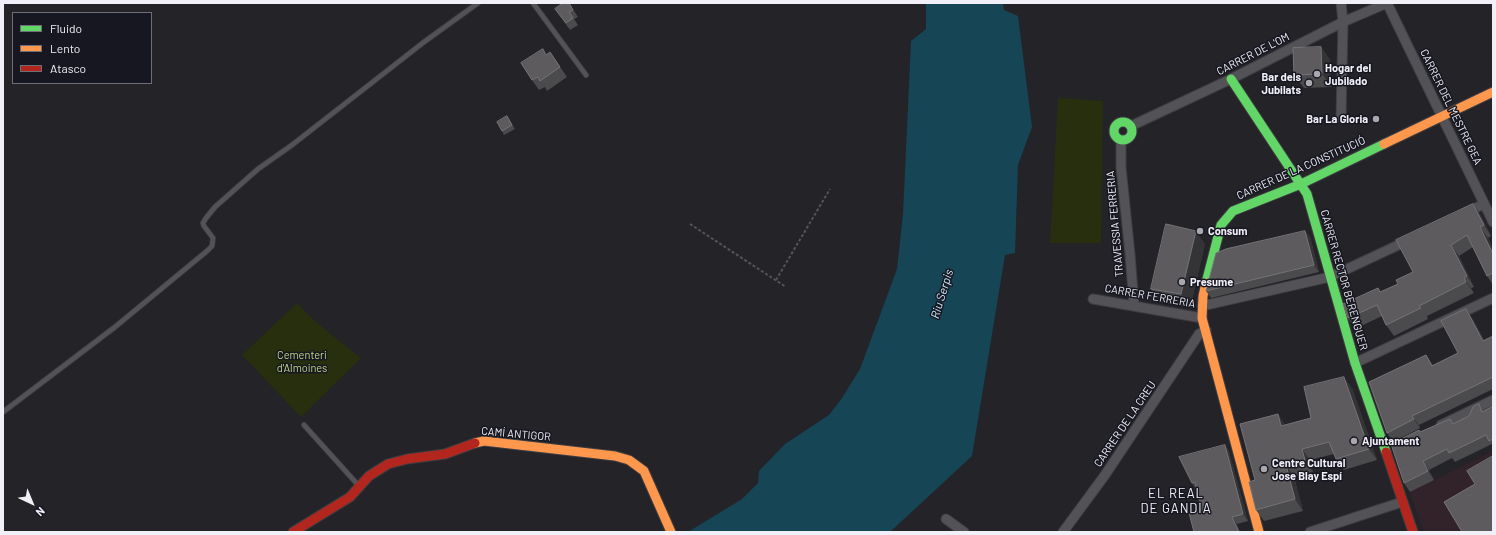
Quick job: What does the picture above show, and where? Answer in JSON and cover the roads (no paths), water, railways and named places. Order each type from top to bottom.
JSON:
[{"type":"street","points":[[1341,3],[1343,22],[1341,118]]},
{"type":"street","name":"CARRER DE L'OM","points":[[1131,126],[1230,79],[1343,22],[1387,3]]},
{"type":"street","name":"CARRER DEL MESTRE GEA","points":[[1387,3],[1493,222]]},
{"type":"street","name":"CARRER RECTOR BERENGUER","points":[[1230,79],[1307,194],[1355,363],[1389,450],[1402,502],[1413,532]]},
{"type":"street","name":"CARRER DE LA CONSTITUCIÓ","points":[[1259,532],[1202,318],[1203,296],[1221,225],[1233,211],[1301,184],[1493,92]]},
{"type":"street","points":[[1125,122],[1131,126],[1132,133],[1128,139],[1121,141],[1115,137],[1114,130],[1118,124],[1125,122]]},
{"type":"street","name":"TRAVESSIA FERRERIA","points":[[1121,141],[1121,167],[1134,306]]},
{"type":"street","points":[[1456,217],[1484,204]]},
{"type":"street","points":[[1202,306],[1330,277],[1414,237]]},
{"type":"street","points":[[1355,363],[1493,298]]},
{"type":"street","name":"CARRER FERRERIA","points":[[1093,299],[1202,318]]},
{"type":"street","name":"CARRER DE LA CREU","points":[[1063,532],[1105,475],[1199,334],[1206,330]]},
{"type":"street","points":[[1436,428],[1493,400]]},
{"type":"street","name":"CAMÍ ANTIGOR","points":[[293,532],[350,496],[369,476],[388,464],[407,459],[430,457],[449,453],[477,442],[484,441],[615,456],[629,460],[640,467],[650,481],[663,517],[671,532]]},
{"type":"street","points":[[1310,532],[1402,502]]},
{"type":"street","points":[[946,519],[964,532]]},
{"type":"lane","points":[[3,412],[115,327],[207,251],[212,246],[213,238],[204,226],[203,223],[206,218],[215,207],[258,169],[292,145],[424,42],[478,3]]},
{"type":"lane","points":[[533,3],[586,76]]},
{"type":"lane","points":[[304,425],[360,487]]},
{"type":"water","name":"Riu Serpis","points":[[926,3],[1003,3],[1004,10],[1018,16],[1032,127],[1018,165],[1015,253],[1005,255],[972,456],[890,532],[688,532],[742,499],[758,483],[759,471],[785,444],[829,415],[842,398],[860,369],[897,269],[903,214],[911,41],[926,29]]},
{"type":"place","name":"Hogar del Jubilado","points":[[1317,74]]},
{"type":"place","name":"Bar dels Jubilats","points":[[1309,83]]},
{"type":"place","name":"Bar La Gloria","points":[[1376,119]]},
{"type":"place","name":"Consum","points":[[1200,231]]},
{"type":"place","name":"Presume","points":[[1182,282]]},
{"type":"place","name":"Ajuntament","points":[[1354,441]]},
{"type":"place","name":"Centre Cultural Jose Blay Espí","points":[[1264,469]]},
{"type":"district","name":"EL REAL DE GANDIA","points":[[1176,502]]},
{"type":"park label","name":"Cementeri d'Almoines","points":[[302,361]]}]
